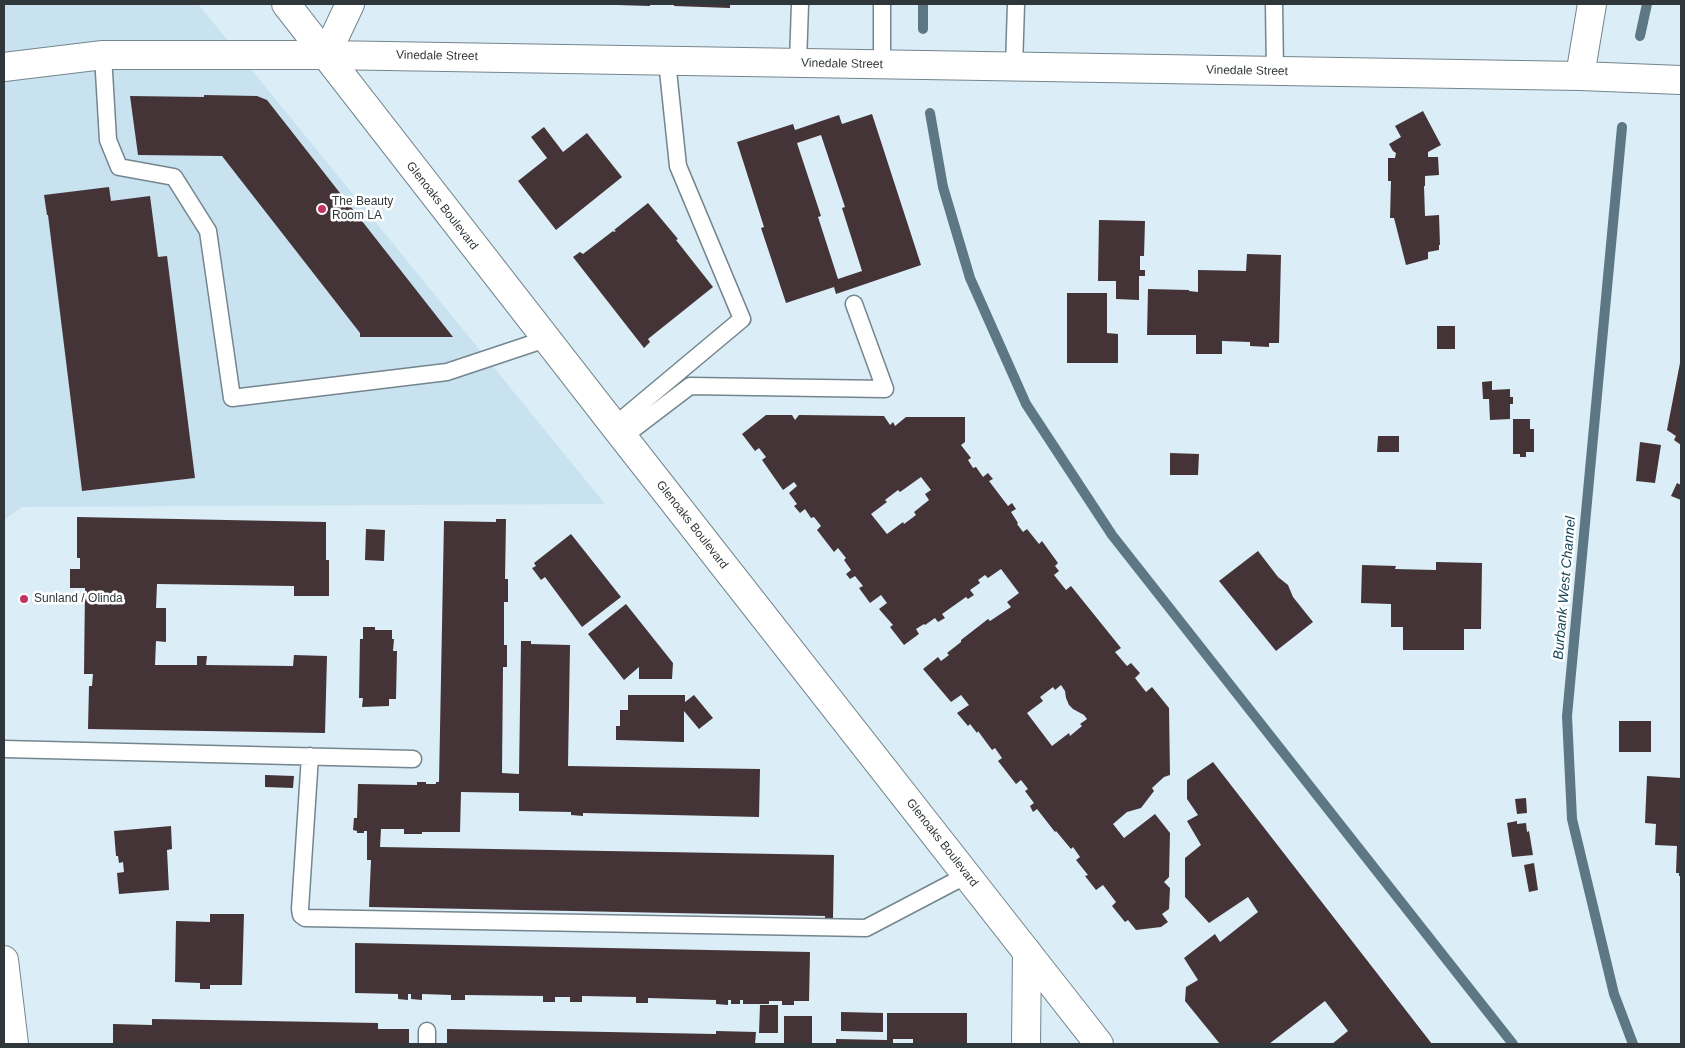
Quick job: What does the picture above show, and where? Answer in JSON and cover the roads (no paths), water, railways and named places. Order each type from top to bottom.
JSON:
[{"type":"street","name":"Glenoaks Boulevard","points":[[286,4],[1099,1044]]},
{"type":"street","points":[[326,55],[350,4]]},
{"type":"street","points":[[1580,76],[1592,4]]},
{"type":"street","name":"Vinedale Street","points":[[4,67],[103,55],[326,55],[1580,76],[1681,80]]},
{"type":"street","points":[[1026,1044],[1027,952]]},
{"type":"street","points":[[4,960],[14,1044]]},
{"type":"lane","points":[[798,63],[800,4]]},
{"type":"lane","points":[[882,4],[882,64]]},
{"type":"lane","points":[[1014,67],[1016,4]]},
{"type":"lane","points":[[1274,4],[1275,71]]},
{"type":"lane","points":[[103,55],[108,140],[119,167],[174,177],[208,231],[232,398],[447,372],[546,339]]},
{"type":"lane","points":[[618,431],[742,319],[678,166],[667,61]]},
{"type":"lane","points":[[618,431],[690,386],[885,389],[854,304]]},
{"type":"lane","points":[[4,749],[413,759]]},
{"type":"lane","points":[[310,756],[300,909],[301,915],[305,918],[866,928],[967,875]]},
{"type":"waterway","points":[[923,4],[923,29]]},
{"type":"waterway","points":[[1640,36],[1647,4]]},
{"type":"waterway","points":[[930,113],[943,187],[970,278],[1026,404],[1112,535],[1513,1044]]},
{"type":"waterway","name":"Burbank West Channel","points":[[1622,127],[1567,716],[1572,819],[1614,994],[1633,1044]]},
{"type":"place","name":"The Beauty Room LA","points":[[322,209]]},
{"type":"place","name":"Sunland / Olinda","points":[[24,599]]}]
